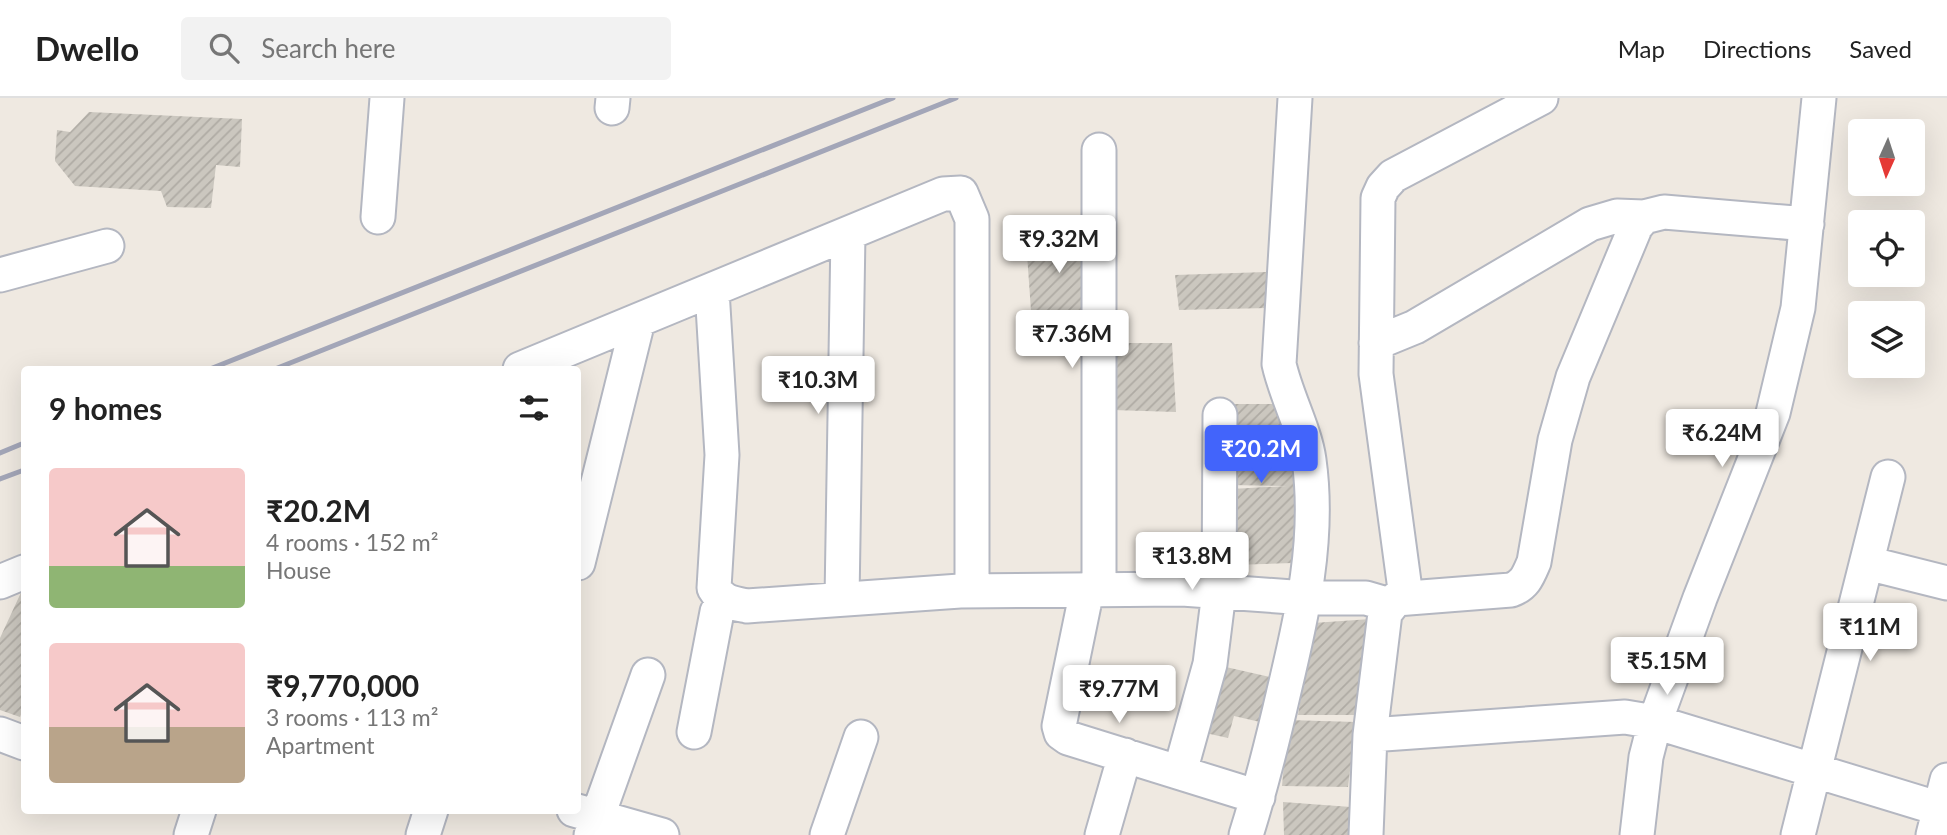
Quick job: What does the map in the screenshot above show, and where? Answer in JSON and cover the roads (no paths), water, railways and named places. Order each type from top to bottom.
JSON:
[{"type":"street","points":[[378,217],[387,98]]},
{"type":"street","points":[[1246,835],[1258,797],[1306,598],[1312,488],[1309,456],[1285,392],[1279,364],[1295,98]]},
{"type":"street","points":[[1398,601],[1376,374],[1376,216],[1383,187],[1393,176],[1541,98]]},
{"type":"street","points":[[1628,834],[1655,722],[1773,412],[1798,308],[1819,98]]},
{"type":"street","points":[[1099,150],[1093,590],[1059,726],[1061,733],[1068,738],[1258,797]]},
{"type":"street","points":[[527,366],[943,194],[961,194],[972,219],[972,591]]},
{"type":"street","points":[[1376,343],[1415,327],[1590,224],[1617,216],[1644,217],[1664,212],[1807,223]]},
{"type":"street","points":[[712,290],[722,454],[715,588],[723,600],[747,606],[972,591],[1093,590],[1219,592],[1398,601],[1511,590],[1521,586],[1527,579],[1534,562],[1555,440],[1573,377],[1636,226],[1644,217]]},
{"type":"street","points":[[842,599],[848,234]]},
{"type":"street","points":[[0,275],[107,246]]},
{"type":"street","points":[[583,520],[638,321]]},
{"type":"street","points":[[1180,772],[1210,664],[1219,592],[1220,415]]},
{"type":"street","points":[[1798,835],[1888,477]]},
{"type":"street","points":[[1867,562],[1947,583]]},
{"type":"street","points":[[0,582],[21,573]]},
{"type":"street","points":[[694,732],[717,612],[723,600]]},
{"type":"street","points":[[1366,835],[1370,735],[1385,613],[1398,601]]},
{"type":"street","points":[[648,675],[587,821],[662,835]]},
{"type":"street","points":[[1370,735],[1606,716],[1655,722],[1942,809]]},
{"type":"street","points":[[0,734],[21,742]]},
{"type":"street","points":[[827,835],[861,737]]},
{"type":"street","points":[[1102,835],[1125,755]]},
{"type":"street","points":[[191,835],[198,814]]},
{"type":"street","points":[[423,835],[430,814]]},
{"type":"railway","points":[[218,366],[893,98]]},
{"type":"railway","points":[[283,366],[956,98]]},
{"type":"railway","points":[[0,453],[21,444]]},
{"type":"railway","points":[[0,479],[21,471]]}]
